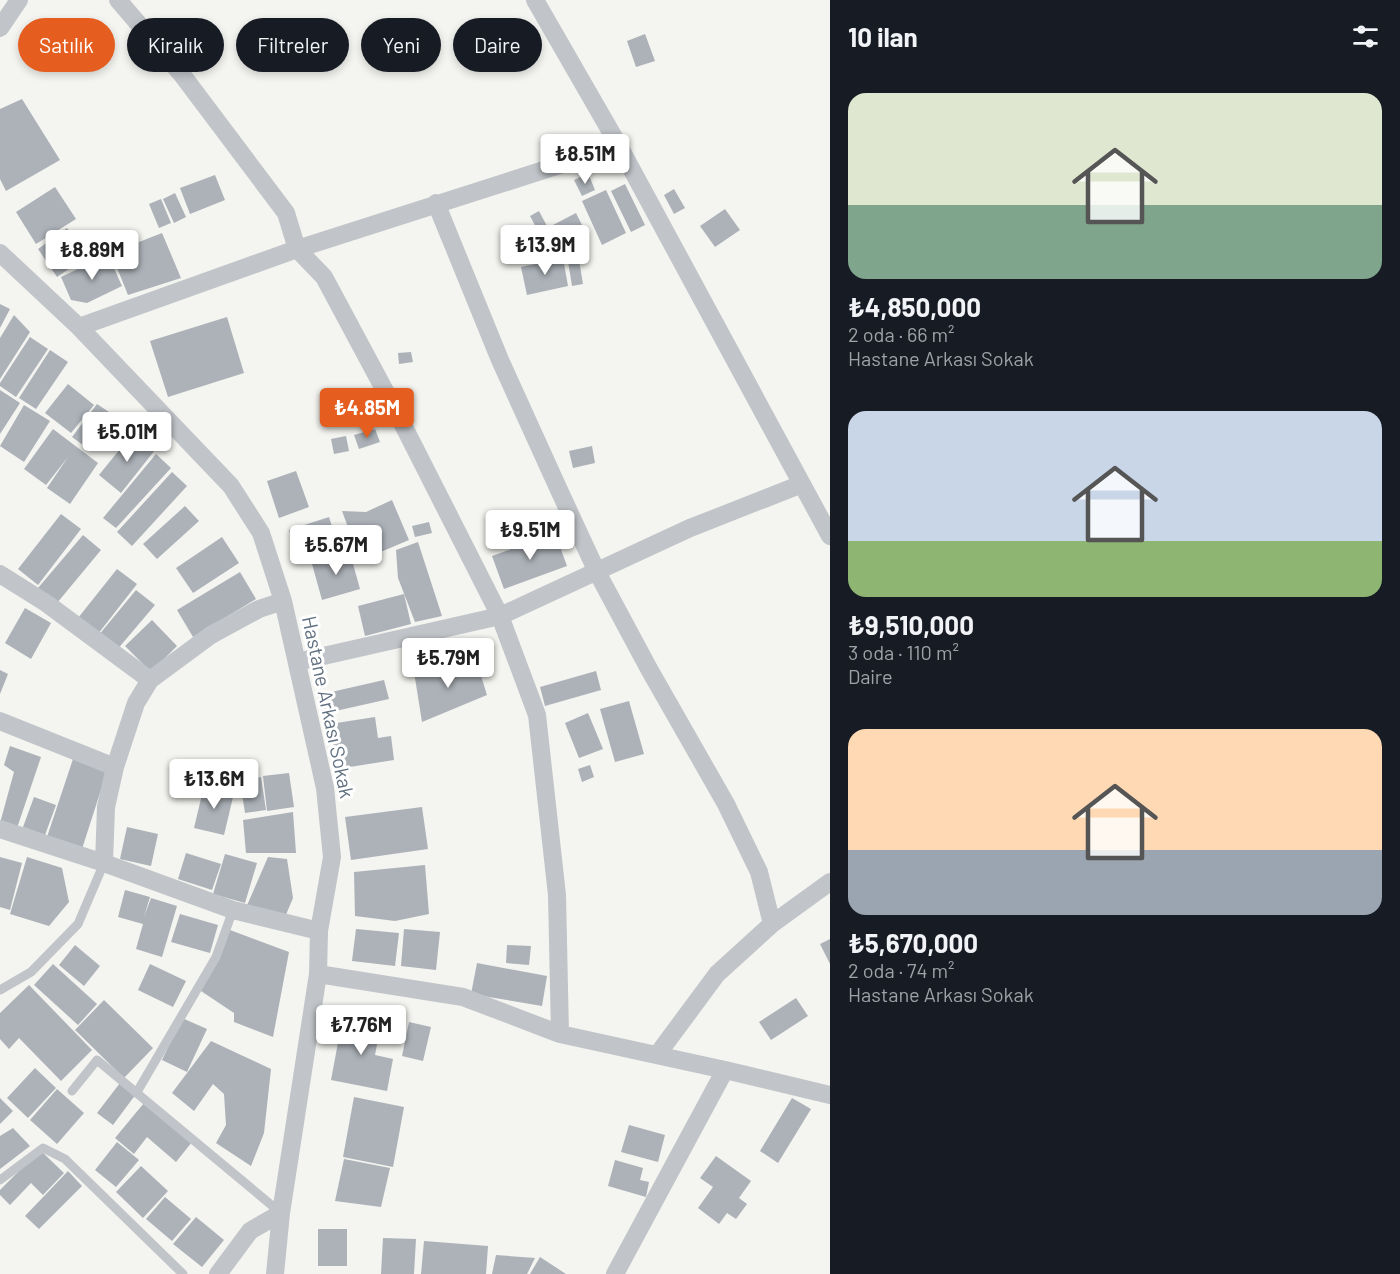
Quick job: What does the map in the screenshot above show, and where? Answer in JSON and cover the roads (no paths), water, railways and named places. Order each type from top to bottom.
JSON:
[{"type":"street","points":[[0,28],[19,0]]},
{"type":"street","points":[[118,0],[183,76],[286,213],[297,249],[324,277],[399,417],[500,616],[537,716],[557,896],[560,1034]]},
{"type":"street","points":[[535,0],[619,146],[830,536]]},
{"type":"street","points":[[79,327],[297,249],[619,146]]},
{"type":"street","points":[[436,203],[500,360],[597,572],[726,804],[759,872],[772,924]]},
{"type":"street","name":"Hastane Arkası Sokak","points":[[0,253],[79,327],[231,486],[261,533],[283,601],[325,788],[332,857],[319,931],[318,974],[281,1213],[275,1274]]},
{"type":"street","points":[[297,662],[500,616],[690,528],[802,484]]},
{"type":"street","points":[[0,574],[46,603],[150,680]]},
{"type":"street","points":[[104,862],[106,807],[116,767],[136,704],[150,680],[210,634],[259,609],[283,601]]},
{"type":"street","points":[[0,721],[116,767]]},
{"type":"street","points":[[0,829],[104,862],[233,910],[319,931]]},
{"type":"street","points":[[657,1055],[717,974],[772,924],[830,882]]},
{"type":"street","points":[[318,974],[463,997],[560,1034],[830,1095]]},
{"type":"street","points":[[615,1274],[725,1070]]},
{"type":"street","points":[[218,1274],[250,1231],[281,1213]]},
{"type":"lane","points":[[0,990],[31,972],[78,924],[104,862]]},
{"type":"lane","points":[[137,1092],[216,957],[233,910]]},
{"type":"lane","points":[[72,1090],[97,1060],[281,1213]]},
{"type":"lane","points":[[0,1180],[43,1148],[65,1159],[183,1274]]}]
